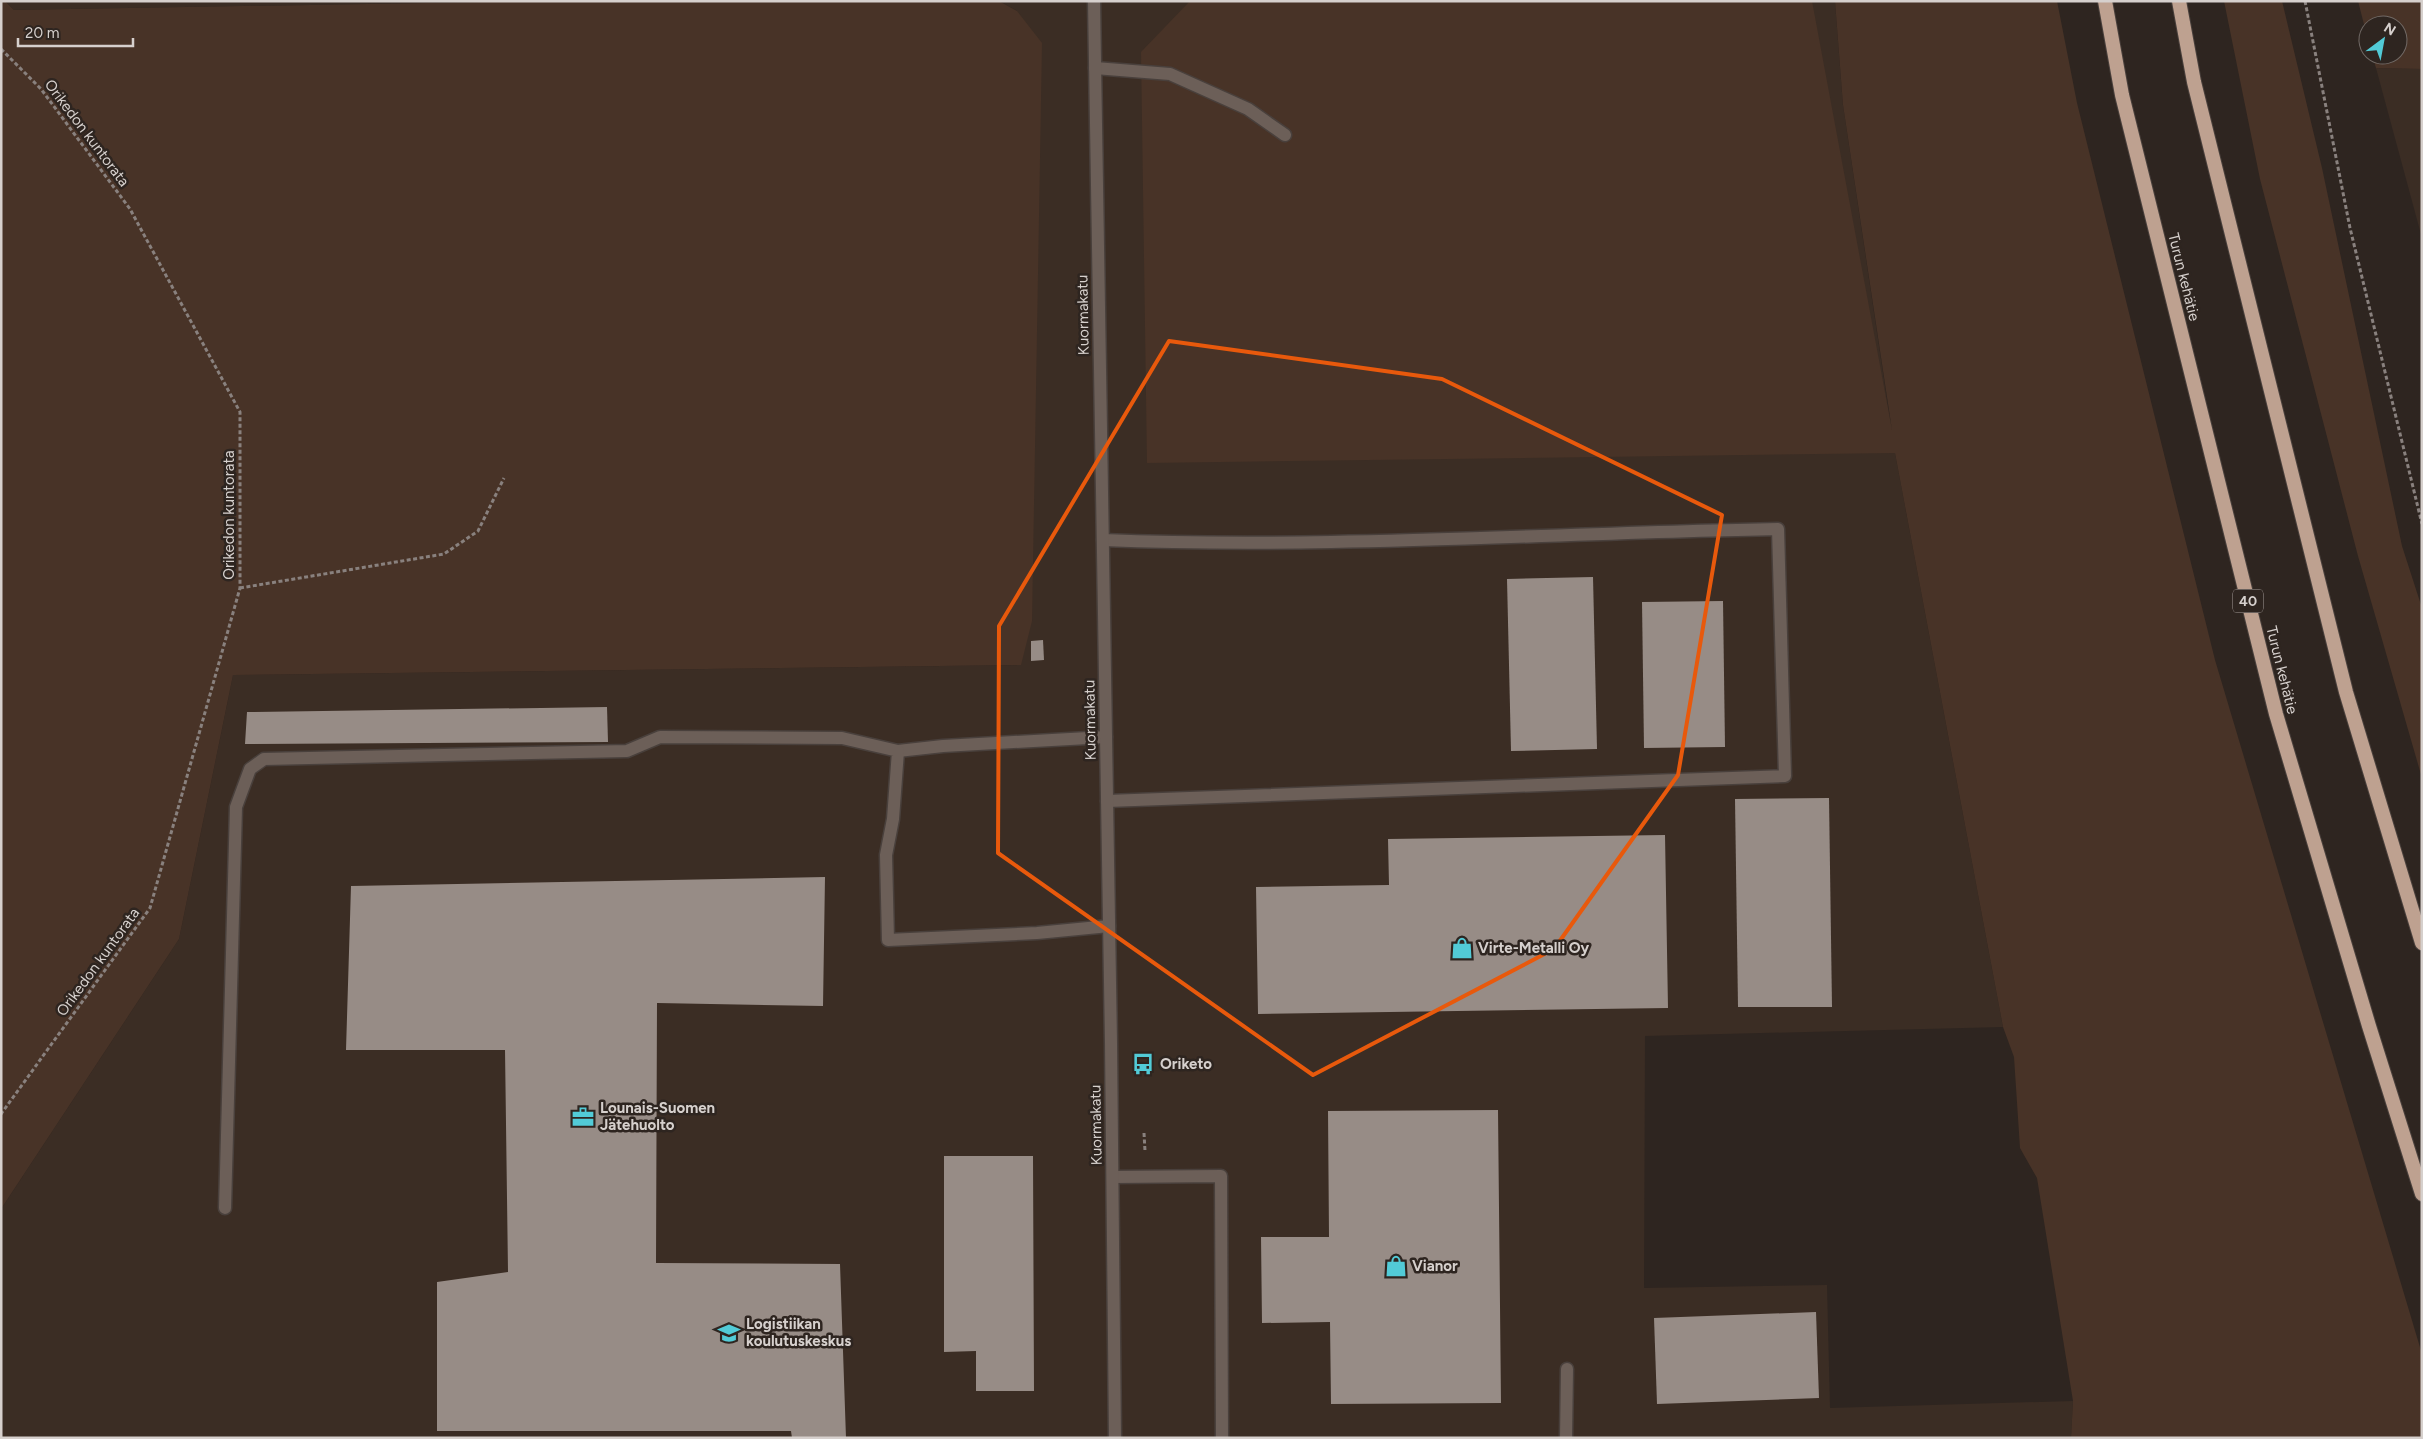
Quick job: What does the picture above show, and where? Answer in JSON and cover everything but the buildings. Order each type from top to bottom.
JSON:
[{"type":"highway","name":"Turun kehätie","points":[[2104,1],[2122,95],[2276,714],[2369,1026],[2422,1194]]},
{"type":"highway","points":[[2179,1],[2194,82],[2346,692],[2422,943]]},
{"type":"street","name":"Kuormakatu","points":[[1094,1],[1113,1177],[1115,1438]]},
{"type":"street","points":[[1095,68],[1170,74],[1248,109],[1284,135]]},
{"type":"street","points":[[1103,540],[1177,543],[1333,544],[1778,529],[1785,776],[1107,801]]},
{"type":"street","points":[[226,1208],[236,807],[250,769],[264,759],[627,751],[660,737],[842,738],[898,751],[943,746],[1106,737]]},
{"type":"street","points":[[898,751],[893,819],[886,855],[888,940],[1037,934],[1109,926]]},
{"type":"street","points":[[1113,1177],[1220,1176],[1222,1438]]},
{"type":"street","points":[[1566,1438],[1567,1369]]},
{"type":"path","points":[[2304,1],[2350,228],[2422,524]]},
{"type":"path","name":"Orikedon kuntorata","points":[[1,50],[41,89],[130,209],[240,412],[240,588],[150,908],[1,1114]]},
{"type":"path","points":[[240,588],[444,554],[478,531],[504,478]]},
{"type":"highlighted area","points":[[1169,341],[1442,379],[1722,515],[1678,775],[1554,949],[1313,1075],[998,853],[999,626]]},
{"type":"shaded area","points":[[1,1],[5,1],[14,10],[539,1],[999,1],[1017,11],[1042,43],[1032,621],[1021,665],[233,675],[179,939],[1,1209]]},
{"type":"shaded area","points":[[5,1],[539,1],[14,10]]},
{"type":"shaded area","points":[[999,1],[1835,1],[1843,105],[1895,453],[2003,1027],[1645,1036],[1644,1288],[1827,1285],[1830,1408],[2073,1401],[2071,1438],[1,1438],[1,1209],[179,939],[233,675],[1021,665],[1017,11]]},
{"type":"shaded area","points":[[1190,1],[1812,1],[1892,430],[1843,105],[1835,1],[2057,1],[2077,103],[2215,660],[2422,1354],[2422,1438],[2071,1438],[2073,1401],[2037,1178],[2020,1148],[2014,1057],[2003,1027],[1895,453],[1147,463],[1141,52]]},
{"type":"shaded area","points":[[2224,1],[2282,1],[2322,168],[2402,546],[2422,608],[2422,778],[2358,556],[2260,179]]},
{"type":"shaded area","points":[[2358,1],[2422,1],[2422,69],[2376,68],[2375,65],[2408,65],[2408,15],[2362,15]]},
{"type":"shaded area","points":[[2376,68],[2422,69],[2422,238]]},
{"type":"place","name":"Virte-Metalli Oy","points":[[1462,948]]},
{"type":"place","name":"Oriketo","points":[[1143,1064]]},
{"type":"place","name":"Lounais-Suomen Jätehuolto","points":[[583,1117]]},
{"type":"place","name":"Vianor","points":[[1396,1266]]},
{"type":"place","name":"Logistiikan koulutuskeskus","points":[[729,1333]]}]
